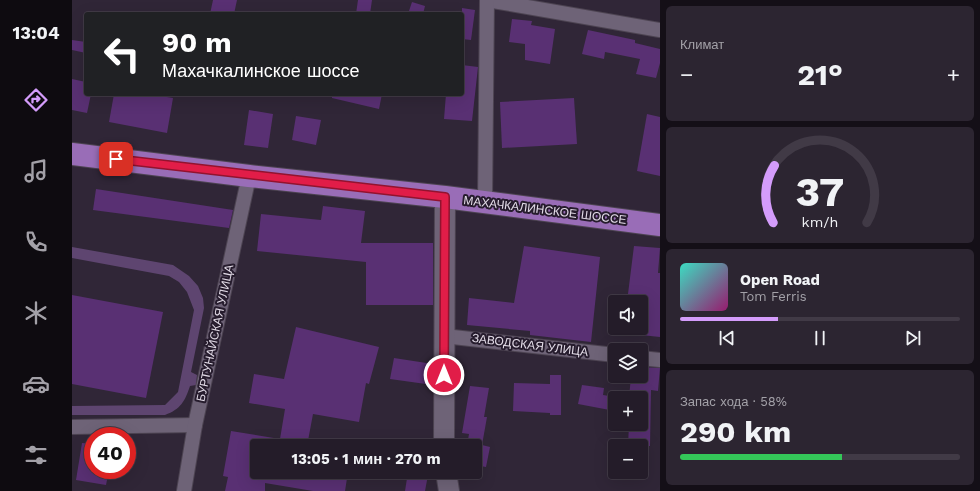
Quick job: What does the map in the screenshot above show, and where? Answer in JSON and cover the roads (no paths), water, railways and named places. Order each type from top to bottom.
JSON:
[{"type":"highway","name":"МАХАЧКАЛИНСКОЕ ШОССЕ","points":[[72,154],[249,176],[445,197],[660,225]]},
{"type":"street","points":[[485,203],[487,0],[660,30]]},
{"type":"street","name":"БУРТУНАЙСКАЯ УЛИЦА","points":[[184,491],[195,425],[249,176]]},
{"type":"street","points":[[444,439],[445,197]]},
{"type":"street","name":"ЗАВОДСКАЯ УЛИЦА","points":[[444,336],[608,354]]},
{"type":"street","points":[[648,359],[660,360]]},
{"type":"street","points":[[72,427],[195,425]]},
{"type":"street","points":[[447,479],[449,491]]}]
